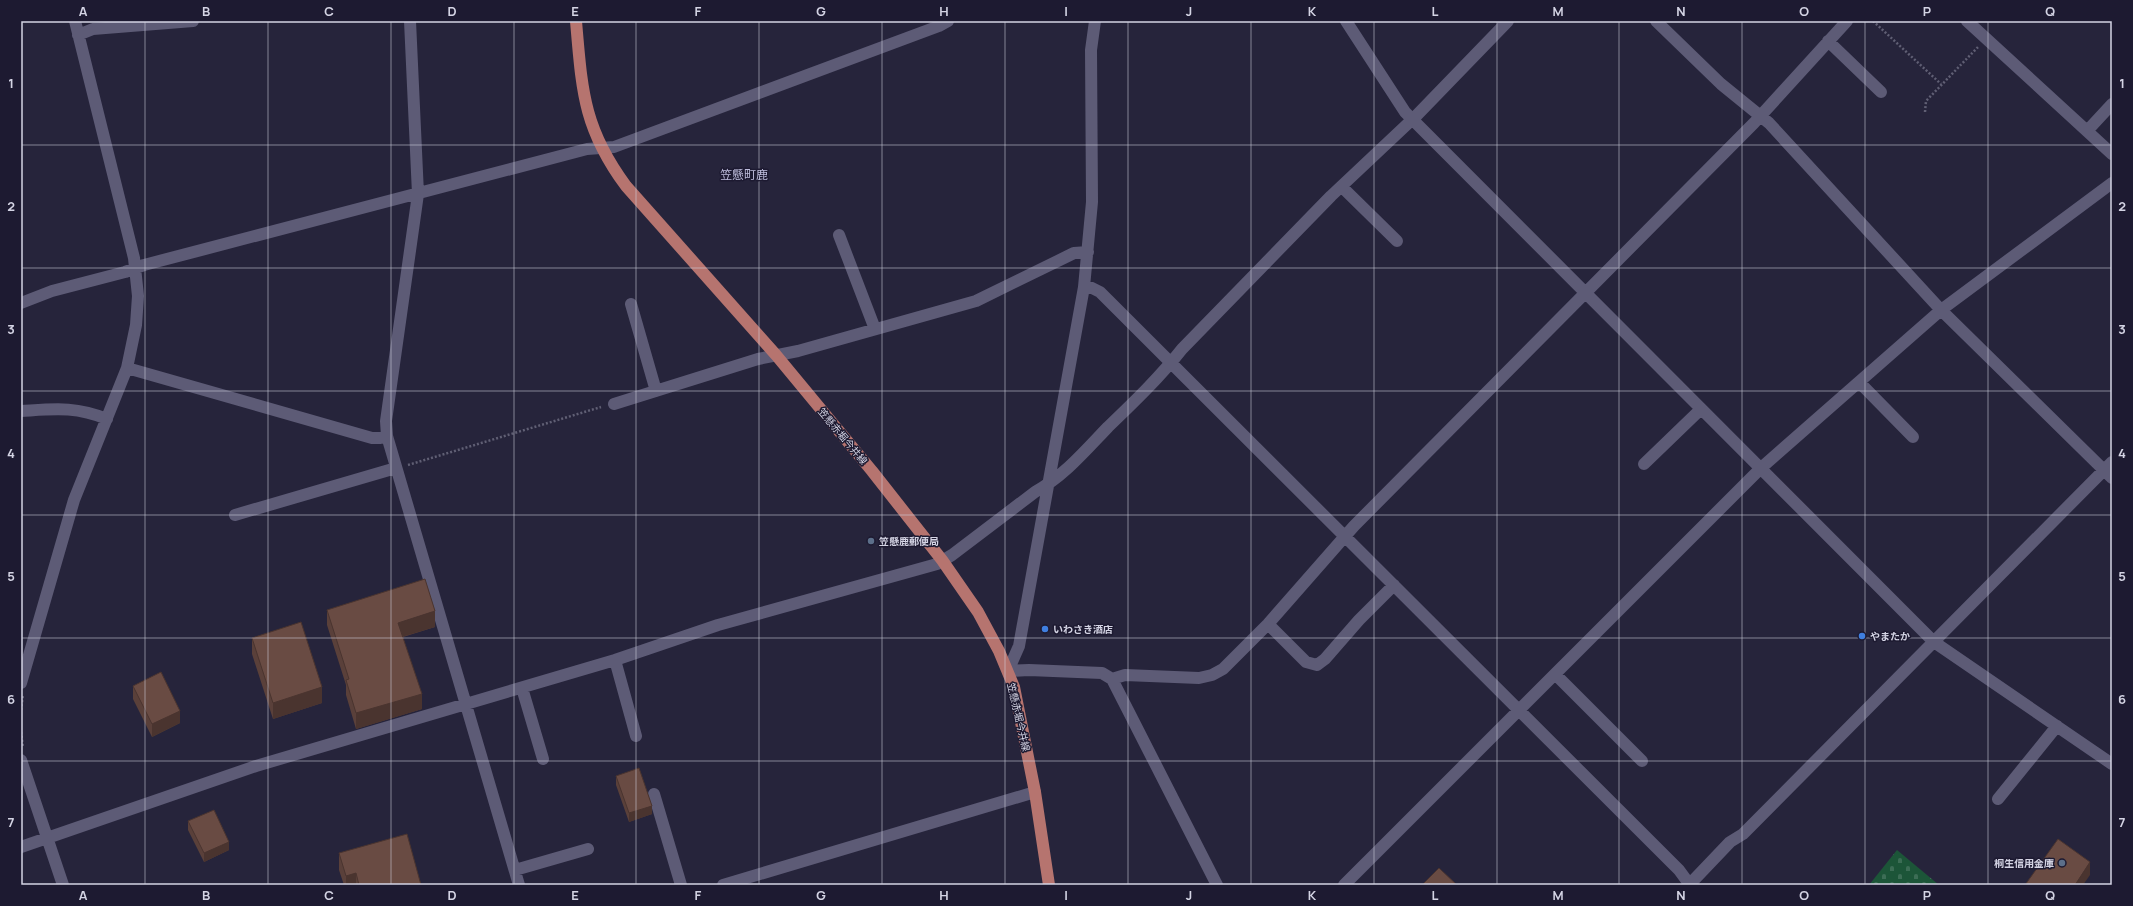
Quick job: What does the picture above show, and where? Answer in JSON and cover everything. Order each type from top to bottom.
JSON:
[{"type":"main road","name":"笠懸赤堀今井線","points":[[576,21],[581,83],[590,121],[602,148],[626,186],[776,355],[872,471],[942,560],[978,612],[1008,671],[1019,708],[1035,792],[1050,885]]},
{"type":"street","points":[[21,682],[67,520],[82,477],[127,368],[136,325],[138,296],[134,258],[75,21]]},
{"type":"street","points":[[78,35],[93,29],[193,21]]},
{"type":"street","points":[[410,21],[418,194],[386,422],[387,436],[520,885]]},
{"type":"street","points":[[1008,671],[1019,646],[1050,484],[1084,287],[1093,179],[1091,50],[1095,21]]},
{"type":"street","points":[[1346,21],[1392,94],[1412,119],[1934,642],[2112,764]]},
{"type":"street","points":[[21,847],[48,839],[256,766],[615,660],[718,625],[930,566],[952,555],[1035,492],[1050,484],[1070,466],[1331,196],[1412,119],[1508,21]]},
{"type":"street","points":[[1656,21],[1721,84],[1760,115],[1941,310],[2108,466],[2112,478]]},
{"type":"street","points":[[1112,679],[1125,675],[1199,678],[1212,675],[1223,669],[1268,624],[1365,515],[1586,293],[1760,115],[1847,21]]},
{"type":"street","points":[[1967,21],[2112,154]]},
{"type":"street","points":[[21,303],[52,291],[213,246],[587,150],[614,147],[941,23]]},
{"type":"street","points":[[1828,41],[1881,92]]},
{"type":"street","points":[[2087,131],[2112,104]]},
{"type":"street","points":[[1344,885],[1761,468],[1941,310],[2112,183]]},
{"type":"street","points":[[1342,187],[1397,241]]},
{"type":"street","points":[[839,235],[875,329]]},
{"type":"street","points":[[614,404],[776,355],[976,301],[1074,253],[1088,252]]},
{"type":"street","points":[[1084,287],[1092,288],[1100,292],[1520,709],[1679,870],[1690,885],[1730,842],[1742,834],[2108,466]]},
{"type":"street","points":[[631,304],[656,391]]},
{"type":"street","points":[[127,368],[372,438],[387,436]]},
{"type":"street","points":[[1859,382],[1914,437]]},
{"type":"street","points":[[21,411],[67,408],[107,419]]},
{"type":"street","points":[[1644,464],[1701,409]]},
{"type":"street","points":[[235,515],[396,468]]},
{"type":"street","points":[[1268,624],[1306,662],[1317,665],[1325,659],[1359,620],[1394,585]]},
{"type":"street","points":[[615,660],[636,736]]},
{"type":"street","points":[[1008,671],[1029,670],[1102,673],[1112,679],[1217,885]]},
{"type":"street","points":[[1554,674],[1642,761]]},
{"type":"street","points":[[522,688],[543,760]]},
{"type":"street","points":[[1998,800],[2057,726]]},
{"type":"street","points":[[21,760],[63,885]]},
{"type":"street","points":[[723,885],[1035,792]]},
{"type":"street","points":[[654,794],[681,885]]},
{"type":"street","points":[[515,870],[588,849]]},
{"type":"path","points":[[1873,21],[1941,84]]},
{"type":"path","points":[[1925,112],[1926,101],[1986,38]]},
{"type":"path","points":[[396,468],[614,404]]},
{"type":"green space","points":[[1897,850],[1939,885],[1869,885]]},
{"type":"building","points":[[425,579],[435,611],[398,623],[422,694],[356,713],[346,680],[349,679],[327,610]]},
{"type":"building","points":[[301,622],[322,687],[273,703],[252,638]]},
{"type":"building","points":[[161,672],[180,711],[152,724],[133,686]]},
{"type":"building","points":[[639,768],[652,806],[629,813],[616,776]]},
{"type":"building","points":[[214,810],[229,842],[204,853],[188,821]]},
{"type":"building","points":[[407,834],[421,885],[359,885],[356,873],[346,876],[339,853]]},
{"type":"building","points":[[2058,839],[2090,862],[2075,885],[2025,885]]},
{"type":"building","points":[[1439,868],[1457,885],[1422,885]]},
{"type":"place","name":"笠懸鹿郵便局","points":[[871,541]]},
{"type":"place","name":"いわさき酒店","points":[[1045,629]]},
{"type":"place","name":"やまたか","points":[[1862,636]]},
{"type":"place","name":"桐生信用金庫","points":[[2062,863]]},
{"type":"district","name":"笠懸町鹿","points":[[744,174]]}]
